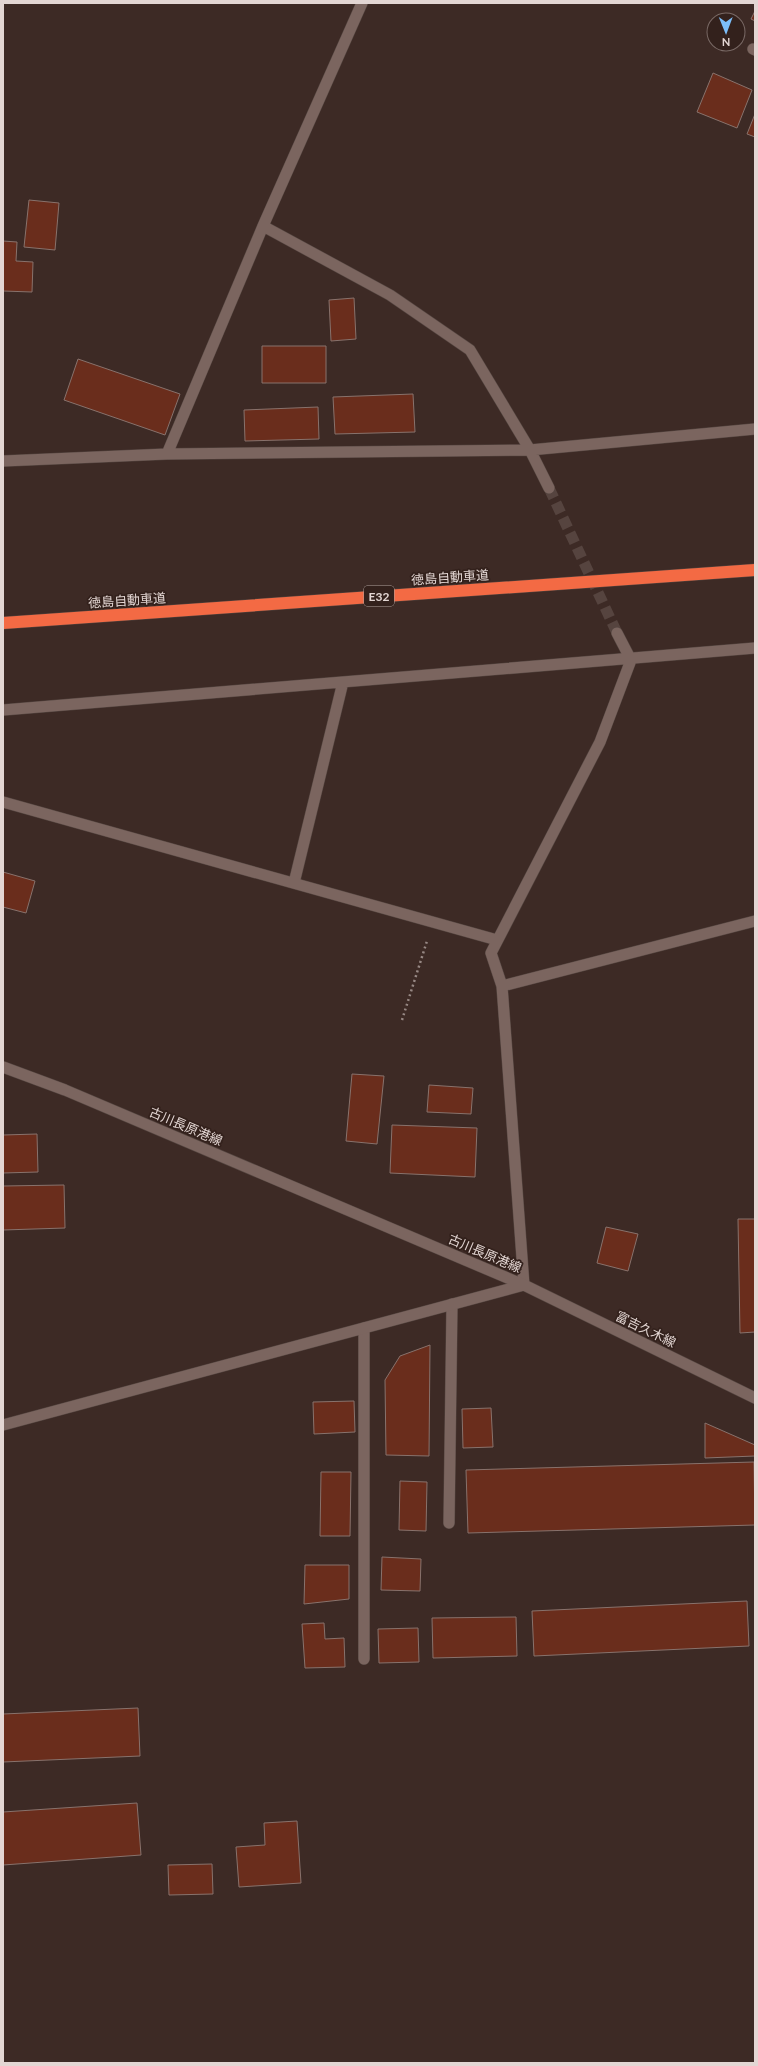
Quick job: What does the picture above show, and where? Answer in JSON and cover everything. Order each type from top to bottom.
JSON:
[{"type":"highway","name":"徳島自動車道","points":[[3,623],[755,570]]},
{"type":"street","points":[[167,454],[263,226],[362,3]]},
{"type":"street","points":[[263,226],[390,295],[470,350],[530,450],[549,488]]},
{"type":"street","points":[[3,461],[167,454],[530,450],[755,429]]},
{"type":"street","points":[[524,1284],[502,986],[491,953],[600,742],[631,660],[617,632]]},
{"type":"street","points":[[3,710],[631,660],[755,648]]},
{"type":"street","points":[[294,883],[343,682]]},
{"type":"street","points":[[3,802],[497,940]]},
{"type":"street","points":[[502,986],[755,921]]},
{"type":"street","name":"古川長原港線","points":[[3,1067],[66,1090],[524,1284]]},
{"type":"street","name":"古川長原港線","points":[[3,1425],[524,1284]]},
{"type":"street","name":"富吉久木線","points":[[524,1284],[755,1398]]},
{"type":"street","points":[[449,1523],[452,1304]]},
{"type":"street","points":[[364,1328],[364,1659]]},
{"type":"path","points":[[402,1020],[433,922]]},
{"type":"building","points":[[755,11],[755,21],[751,19]]},
{"type":"building","points":[[713,73],[752,90],[737,128],[697,112]]},
{"type":"building","points":[[755,114],[755,137],[747,134]]},
{"type":"building","points":[[29,200],[59,203],[55,250],[24,247]]},
{"type":"building","points":[[3,241],[17,242],[16,261],[33,262],[32,292],[3,291]]},
{"type":"building","points":[[354,298],[356,339],[331,341],[329,300]]},
{"type":"building","points":[[262,346],[326,346],[326,383],[262,383]]},
{"type":"building","points":[[78,359],[180,394],[165,435],[64,400]]},
{"type":"building","points":[[413,394],[415,432],[335,434],[333,397]]},
{"type":"building","points":[[318,407],[319,439],[245,441],[244,410]]},
{"type":"building","points":[[3,872],[35,881],[26,913],[3,907]]},
{"type":"building","points":[[352,1074],[384,1076],[377,1144],[346,1141]]},
{"type":"building","points":[[429,1085],[473,1088],[471,1114],[427,1112]]},
{"type":"building","points":[[392,1125],[477,1128],[475,1177],[390,1173]]},
{"type":"building","points":[[37,1134],[38,1172],[3,1173],[3,1135]]},
{"type":"building","points":[[64,1185],[65,1228],[3,1230],[3,1186]]},
{"type":"building","points":[[738,1219],[755,1219],[755,1332],[740,1333]]},
{"type":"building","points":[[606,1227],[638,1234],[628,1271],[597,1263]]},
{"type":"building","points":[[430,1345],[429,1456],[386,1455],[385,1380],[400,1356]]},
{"type":"building","points":[[354,1401],[355,1432],[314,1434],[313,1402]]},
{"type":"building","points":[[491,1408],[493,1447],[463,1448],[462,1409]]},
{"type":"building","points":[[705,1423],[755,1445],[755,1456],[705,1458]]},
{"type":"building","points":[[754,1462],[755,1525],[468,1533],[466,1470]]},
{"type":"building","points":[[321,1472],[351,1472],[350,1536],[320,1536]]},
{"type":"building","points":[[400,1481],[427,1482],[426,1531],[399,1530]]},
{"type":"building","points":[[382,1557],[421,1559],[420,1591],[381,1590]]},
{"type":"building","points":[[305,1565],[349,1565],[349,1599],[304,1604]]},
{"type":"building","points":[[747,1601],[749,1646],[534,1656],[532,1611]]},
{"type":"building","points":[[516,1617],[517,1656],[433,1658],[432,1618]]},
{"type":"building","points":[[324,1623],[325,1639],[344,1638],[345,1667],[305,1668],[302,1624]]},
{"type":"building","points":[[418,1628],[419,1662],[379,1663],[378,1629]]},
{"type":"building","points":[[138,1708],[140,1756],[3,1762],[3,1714]]},
{"type":"building","points":[[137,1803],[141,1855],[3,1865],[3,1812]]},
{"type":"building","points":[[297,1821],[301,1883],[239,1887],[236,1847],[265,1845],[264,1823]]},
{"type":"building","points":[[212,1864],[213,1894],[169,1895],[168,1865]]},
{"type":"tunnel","points":[[549,488],[617,633]]}]
